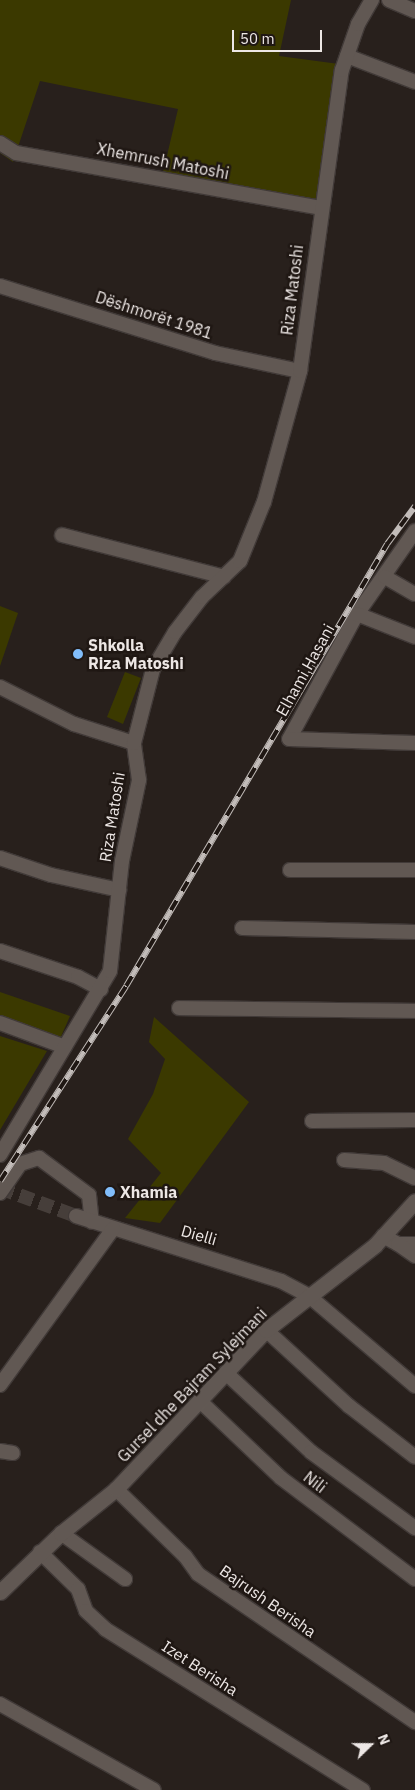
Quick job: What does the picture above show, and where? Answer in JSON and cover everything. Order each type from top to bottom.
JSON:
[{"type":"street","name":"Riza Matoshi","points":[[0,1155],[110,970],[119,890],[139,780],[134,743],[153,669],[175,632],[202,596],[240,561],[264,502],[300,371],[333,121],[347,56],[358,24],[372,0]]},
{"type":"street","points":[[389,0],[415,11]]},
{"type":"street","points":[[347,56],[415,82]]},
{"type":"street","name":"Xhemrush Matoshi","points":[[0,143],[16,153],[322,208]]},
{"type":"street","name":"Dëshmorët 1981","points":[[0,286],[215,353],[300,371]]},
{"type":"street","name":"Elhami Hasani","points":[[415,531],[385,577],[357,614],[289,739],[415,743]]},
{"type":"street","points":[[62,535],[224,577]]},
{"type":"street","points":[[385,577],[415,594]]},
{"type":"street","points":[[357,614],[415,637]]},
{"type":"street","points":[[0,687],[74,724],[134,743]]},
{"type":"street","points":[[0,858],[51,875],[119,890]]},
{"type":"street","points":[[290,870],[415,870]]},
{"type":"street","points":[[242,928],[415,932]]},
{"type":"street","points":[[0,951],[78,977],[101,988]]},
{"type":"street","points":[[179,1008],[415,1011]]},
{"type":"street","points":[[0,1023],[65,1047]]},
{"type":"street","points":[[312,1121],[415,1120]]},
{"type":"street","points":[[0,1193],[20,1164],[29,1159],[39,1158],[89,1195],[92,1222]]},
{"type":"street","points":[[344,1160],[384,1162],[415,1178]]},
{"type":"street","name":"Gursel dhe Bajram Sylejmani","points":[[0,1592],[61,1532],[116,1489],[266,1330],[383,1236],[415,1201]]},
{"type":"street","name":"Dielli","points":[[76,1216],[281,1280],[310,1296],[415,1386]]},
{"type":"street","points":[[0,1385],[113,1229]]},
{"type":"street","points":[[383,1236],[415,1256]]},
{"type":"street","points":[[398,1244],[415,1244]]},
{"type":"street","points":[[266,1330],[349,1406],[415,1457]]},
{"type":"street","points":[[226,1373],[310,1452],[415,1528]]},
{"type":"street","name":"Nili","points":[[200,1402],[281,1478],[415,1579]]},
{"type":"street","name":"Bajrush Berisha","points":[[116,1489],[185,1556],[198,1574],[415,1722]]},
{"type":"street","points":[[61,1532],[125,1579]]},
{"type":"street","name":"Izet Berisha","points":[[40,1552],[78,1589],[86,1611],[105,1629],[363,1790]]},
{"type":"street","points":[[0,1704],[154,1790]]},
{"type":"shaded area","points":[[0,0],[291,0],[279,56],[339,64],[317,196],[318,211],[160,185],[178,109],[40,81],[13,162],[0,153]]},
{"type":"shaded area","points":[[0,606],[18,613],[0,666]]},
{"type":"shaded area","points":[[125,672],[141,678],[123,724],[107,717]]},
{"type":"shaded area","points":[[0,992],[70,1016],[59,1041],[0,1019]]},
{"type":"shaded area","points":[[154,1017],[249,1102],[160,1223],[125,1218],[161,1173],[128,1139],[153,1094],[165,1059],[149,1042]]},
{"type":"shaded area","points":[[0,1036],[47,1051],[0,1130]]},
{"type":"tunnel","points":[[0,1188],[76,1216]]},
{"type":"railway","points":[[0,1181],[126,986],[387,544],[415,506]]},
{"type":"place","name":"Shkolla Riza Matoshi","points":[[78,654]]},
{"type":"place","name":"Xhamia","points":[[110,1192]]}]
